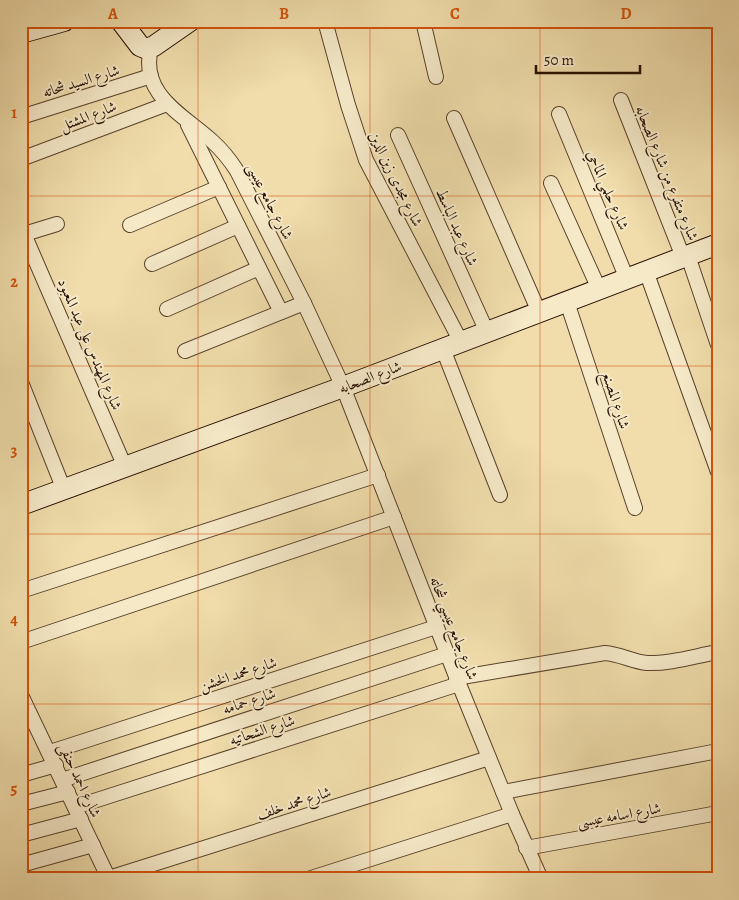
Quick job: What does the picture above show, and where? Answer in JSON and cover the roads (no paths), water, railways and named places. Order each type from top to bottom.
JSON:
[{"type":"street","points":[[21,33],[64,21]]},
{"type":"street","points":[[121,21],[140,46],[144,48],[151,48],[190,21]]},
{"type":"street","name":"شارع مجدى زين الدين","points":[[326,21],[348,105],[366,160],[452,346],[500,495]]},
{"type":"street","points":[[422,21],[436,77]]},
{"type":"street","name":"شارع جامع عيسى","points":[[151,48],[148,63],[151,76],[158,90],[167,104],[228,157],[237,171],[304,303],[343,387]]},
{"type":"street","name":"شارع السيد شحاته","points":[[21,117],[151,76]]},
{"type":"street","name":"شارع متفرع من شارع الصحابه","points":[[621,100],[685,256],[718,345]]},
{"type":"street","name":"شارع المشتل","points":[[21,159],[167,104]]},
{"type":"street","name":"شارع حلمي الماحي","points":[[559,114],[627,278]]},
{"type":"street","points":[[454,118],[539,312]]},
{"type":"street","points":[[186,120],[281,312]]},
{"type":"street","name":"شارع عبد الباسط","points":[[398,135],[487,332]]},
{"type":"street","points":[[551,184],[599,290]]},
{"type":"street","points":[[130,225],[219,187]]},
{"type":"street","points":[[23,234],[57,224]]},
{"type":"street","points":[[152,264],[238,226]]},
{"type":"street","name":"شارع المهندس على عبد المعبود","points":[[23,234],[125,467]]},
{"type":"street","name":"شارع الصحابه","points":[[21,506],[343,387],[718,244]]},
{"type":"street","points":[[167,309],[259,268]]},
{"type":"street","points":[[646,272],[718,472]]},
{"type":"street","name":"شارع المصنع","points":[[567,302],[635,508]]},
{"type":"street","points":[[185,351],[304,303]]},
{"type":"street","points":[[21,382],[64,490]]},
{"type":"street","name":"شارع جامع عيسي شحاته","points":[[343,387],[436,627],[526,848],[541,879]]},
{"type":"street","points":[[21,591],[378,475]]},
{"type":"street","points":[[21,642],[394,517]]},
{"type":"street","name":"شارع محمد الخشن","points":[[50,752],[436,627]]},
{"type":"street","name":"شارع الشحاتيه","points":[[21,835],[78,813],[458,681],[605,653],[647,663],[718,652]]},
{"type":"street","name":"شارع حمامه","points":[[21,804],[65,786],[447,654]]},
{"type":"street","name":"شارع احمد حنفى","points":[[21,695],[26,717],[50,752],[109,878]]},
{"type":"street","points":[[503,792],[718,751]]},
{"type":"street","name":"شارع محمد خلف","points":[[109,878],[489,758]]},
{"type":"street","points":[[21,774],[56,765]]},
{"type":"street","points":[[308,879],[512,814]]},
{"type":"street","name":"شارع اسامه عيسى","points":[[526,848],[718,814]]},
{"type":"street","points":[[21,865],[93,845]]}]
